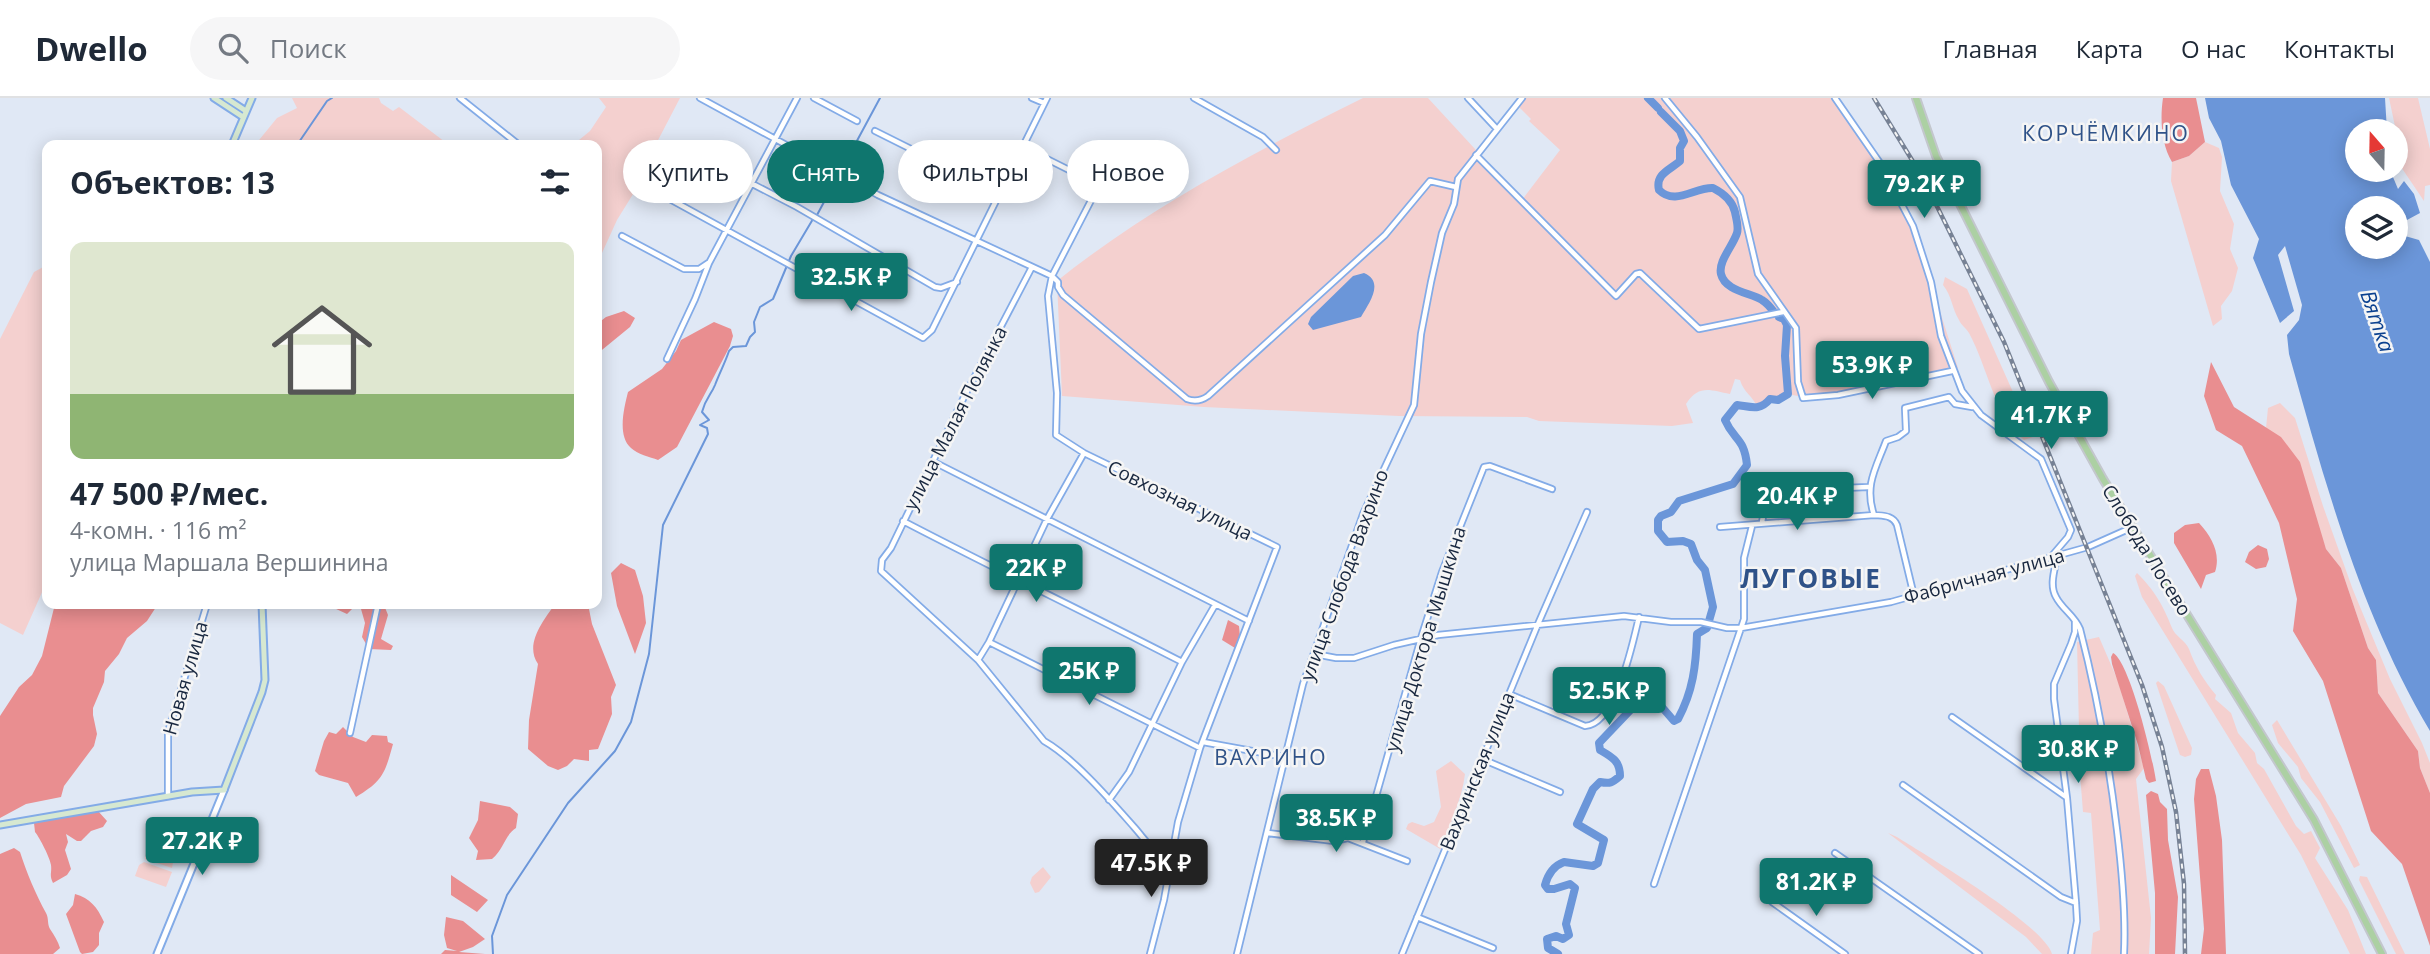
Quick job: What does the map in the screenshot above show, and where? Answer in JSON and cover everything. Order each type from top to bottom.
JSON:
[{"type":"main road","points":[[214,98],[245,114]]},
{"type":"main road","points":[[226,98],[245,114]]},
{"type":"main road","points":[[234,140],[252,98]]},
{"type":"main road","name":"Слобода Лосево","points":[[1916,98],[1936,156],[2049,382],[2095,466],[2314,820],[2382,954]]},
{"type":"main road","points":[[0,825],[168,796],[224,790],[260,703],[265,680],[262,609]]},
{"type":"street","points":[[460,98],[513,140]]},
{"type":"street","points":[[700,98],[878,195],[1052,276],[1058,282],[1063,295],[1187,400],[1200,401],[1208,396],[1385,235],[1430,180],[1456,187]]},
{"type":"street","points":[[753,181],[797,98]]},
{"type":"street","points":[[814,98],[857,121]]},
{"type":"street","points":[[1026,140],[1045,100],[1031,98]]},
{"type":"street","points":[[1194,98],[1263,137],[1276,150]]},
{"type":"street","points":[[1468,98],[1497,129]]},
{"type":"street","name":"улица Слобода Вахрино","points":[[1237,954],[1303,684],[1363,514],[1414,405],[1428,296],[1442,233],[1454,204],[1458,179],[1522,98]]},
{"type":"street","points":[[1665,98],[1737,190],[1750,233],[1758,274],[1796,328],[1798,382],[1803,398],[1838,396],[1952,371]]},
{"type":"street","points":[[1835,98],[1881,163],[1913,226],[1931,282],[1938,324],[1952,371],[1973,407],[2041,459],[2046,469],[2071,530],[2050,558]]},
{"type":"street","points":[[875,131],[898,142]]},
{"type":"street","points":[[1476,155],[1616,296],[1640,273],[1699,328],[1783,312]]},
{"type":"street","points":[[1052,276],[1099,185],[1053,162]]},
{"type":"street","points":[[753,186],[812,215],[935,287],[941,288],[957,282]]},
{"type":"street","points":[[677,203],[923,338],[932,330],[994,203]]},
{"type":"street","points":[[667,359],[709,263],[741,203]]},
{"type":"street","points":[[622,236],[684,270],[699,269],[709,263]]},
{"type":"street","name":"улица Малая Полянка","points":[[978,660],[881,571],[882,560],[891,548],[964,397],[1032,267]]},
{"type":"street","name":"Совхозная улица","points":[[1052,276],[1048,296],[1057,393],[1056,435],[1084,453],[1277,547],[1248,621]]},
{"type":"street","points":[[1874,515],[1868,487],[1886,441],[1906,431],[1905,408],[1949,397],[1955,404],[1973,407]]},
{"type":"street","points":[[1084,453],[978,660],[1044,741],[1057,748],[1109,800],[1149,847],[1160,855],[1168,854],[1173,848]]},
{"type":"street","points":[[934,462],[1248,621],[1200,748],[1178,822],[1164,900],[1150,954]]},
{"type":"street","name":"улица Доктора Мышкина","points":[[1363,842],[1442,572],[1484,467],[1490,466],[1552,489]]},
{"type":"street","points":[[1762,523],[1767,496],[1772,491],[1868,487]]},
{"type":"street","name":"Вахринская улица","points":[[1402,954],[1587,512]]},
{"type":"street","points":[[1720,527],[1874,515],[1895,520],[1914,596]]},
{"type":"street","points":[[903,521],[1018,582],[1182,662]]},
{"type":"street","points":[[1654,884],[1741,628],[1744,558],[1752,526]]},
{"type":"street","name":"Фабричная улица","points":[[1315,654],[1354,658],[1421,638],[1624,616],[1741,628],[1891,602],[2091,547],[2133,527]]},
{"type":"street","points":[[2057,556],[2053,590],[2056,598],[2075,618],[2080,629],[2096,699],[2113,800],[2123,891],[2123,954]]},
{"type":"street","points":[[1109,800],[1129,772],[1182,662],[1215,605]]},
{"type":"street","name":"Новая улица","points":[[168,796],[168,732],[205,609]]},
{"type":"street","points":[[350,733],[376,609]]},
{"type":"street","points":[[1509,694],[1585,726],[1596,723],[1614,698],[1624,676],[1639,617]]},
{"type":"street","points":[[2071,954],[2077,921],[2076,903],[2054,684],[2075,632],[2075,618]]},
{"type":"street","points":[[989,642],[1200,748]]},
{"type":"street","points":[[1952,717],[2067,798]]},
{"type":"street","points":[[1203,742],[1285,757]]},
{"type":"street","points":[[1482,759],[1560,792]]},
{"type":"street","points":[[1903,785],[2061,897],[2076,903]]},
{"type":"street","points":[[157,954],[224,790]]},
{"type":"street","points":[[1267,833],[1334,841],[1349,838],[1407,861]]},
{"type":"street","points":[[1835,853],[1979,954]]},
{"type":"street","points":[[1772,902],[1845,954]]},
{"type":"street","points":[[1417,917],[1493,948]]},
{"type":"shaded area","points":[[292,98],[379,98],[381,103],[393,111],[399,107],[442,140],[259,140],[277,118],[297,108]]},
{"type":"shaded area","points":[[599,98],[680,98],[658,140],[623,140],[623,203],[628,203],[602,253],[602,140],[579,140],[590,131],[606,107]]},
{"type":"shaded area","points":[[1363,98],[1428,98],[1522,200],[1560,150],[1529,121],[1531,119],[1519,107],[1517,98],[1834,98],[1876,157],[1914,227],[1935,286],[1937,302],[1958,368],[1812,399],[1788,394],[1778,400],[1770,399],[1764,407],[1758,408],[1740,380],[1735,379],[1730,394],[1705,390],[1696,393],[1686,404],[1693,423],[1672,426],[1539,421],[1527,417],[1399,416],[1204,407],[1062,396],[1057,281],[1092,254],[1166,205],[1189,203],[1189,191],[1284,138]]},
{"type":"shaded area","points":[[2163,98],[2196,98],[2205,142],[2189,156],[2172,162],[2162,131]]},
{"type":"shaded area","points":[[2389,98],[2418,98],[2430,149],[2430,185],[2425,186],[2424,201],[2408,177],[2408,119],[2393,119]]},
{"type":"shaded area","points":[[2205,142],[2219,148],[2222,157],[2220,191],[2234,224],[2230,249],[2238,268],[2232,291],[2221,306],[2222,319],[2213,326],[2171,181],[2172,162],[2189,156]]},
{"type":"shaded area","points":[[42,268],[42,592],[23,635],[0,623],[0,339],[34,272]]},
{"type":"shaded area","points":[[1945,277],[1967,289],[2033,437],[2024,440],[2005,416],[1976,346],[1957,316],[1943,285]]},
{"type":"shaded area","points":[[624,311],[635,318],[630,327],[602,350],[602,320]]},
{"type":"shaded area","points":[[714,322],[731,329],[733,336],[677,447],[658,460],[640,454],[627,443],[624,436],[623,414],[628,392],[662,369],[681,340]]},
{"type":"shaded area","points":[[2211,362],[2234,407],[2281,437],[2300,462],[2326,549],[2341,568],[2368,648],[2376,660],[2378,693],[2418,751],[2420,768],[2430,793],[2430,946],[2402,864],[2371,831],[2323,681],[2293,631],[2297,599],[2279,523],[2242,446],[2216,430],[2204,396]]},
{"type":"shaded area","points":[[2280,403],[2295,418],[2353,590],[2390,679],[2430,763],[2430,793],[2420,768],[2418,751],[2378,693],[2376,660],[2368,648],[2341,568],[2326,549],[2266,428],[2268,408]]},
{"type":"shaded area","points":[[2199,523],[2211,540],[2217,559],[2215,572],[2206,575],[2201,589],[2174,543],[2174,533],[2185,525]]},
{"type":"shaded area","points":[[2258,545],[2267,549],[2269,559],[2266,567],[2256,569],[2245,562],[2249,552]]},
{"type":"shaded area","points":[[621,563],[635,570],[643,596],[646,623],[635,654],[617,606],[611,573]]},
{"type":"shaded area","points":[[2137,573],[2158,599],[2173,631],[2187,646],[2200,673],[2216,695],[2215,699],[2231,713],[2238,733],[2255,753],[2257,763],[2264,769],[2296,826],[2304,834],[2311,831],[2320,848],[2315,858],[2348,910],[2366,954],[2350,954],[2301,855],[2142,597],[2135,576]]},
{"type":"shaded area","points":[[54,609],[155,609],[147,621],[127,638],[119,654],[105,671],[104,682],[93,708],[97,734],[94,746],[64,786],[61,797],[26,804],[0,818],[0,716],[19,687],[32,675],[42,656]]},
{"type":"shaded area","points":[[336,609],[352,609],[347,614]]},
{"type":"shaded area","points":[[361,609],[386,609],[388,615],[381,639],[393,646],[391,650],[369,649],[362,637],[365,623]]},
{"type":"shaded area","points":[[552,609],[589,609],[592,624],[616,685],[611,697],[612,714],[598,749],[589,750],[589,761],[574,759],[558,770],[548,766],[528,749],[529,720],[538,664],[533,648],[541,625]]},
{"type":"shaded area","points":[[1228,620],[1239,626],[1240,637],[1235,648],[1222,640]]},
{"type":"shaded area","points":[[2099,637],[2118,681],[2144,768],[2136,779],[2151,918],[2149,954],[2091,954],[2093,933],[2100,930],[2091,813],[2083,812],[2077,642]]},
{"type":"shaded area","points":[[2113,653],[2120,660],[2133,692],[2146,733],[2156,781],[2149,783],[2146,779],[2112,664]]},
{"type":"shaded area","points":[[2158,681],[2164,686],[2192,748],[2191,755],[2180,755],[2156,683]]},
{"type":"shaded area","points":[[2277,720],[2341,826],[2360,865],[2354,868],[2320,802],[2301,778],[2298,767],[2278,743],[2272,725]]},
{"type":"shaded area","points":[[343,727],[353,737],[366,742],[372,735],[387,736],[388,742],[393,744],[382,775],[356,797],[348,783],[319,775],[315,771],[329,732],[336,734]]},
{"type":"shaded area","points":[[1451,761],[1465,774],[1442,850],[1406,829],[1412,822],[1424,826],[1434,822],[1441,807],[1436,771]]},
{"type":"shaded area","points":[[2201,769],[2209,769],[2222,840],[2226,954],[2201,954],[2204,929],[2194,799],[2196,779]]},
{"type":"shaded area","points":[[2151,791],[2158,794],[2160,802],[2167,809],[2168,840],[2178,897],[2175,954],[2155,954],[2155,893],[2146,795]]},
{"type":"shaded area","points":[[480,801],[510,807],[518,814],[516,828],[492,859],[476,860],[478,851],[469,838],[478,820]]},
{"type":"shaded area","points":[[98,811],[107,821],[103,827],[91,831],[81,841],[66,834],[68,842],[65,850],[71,869],[67,875],[53,883],[50,862],[35,832],[34,823]]},
{"type":"shaded area","points":[[1888,833],[2008,910],[2045,942],[2052,954],[2042,954],[2026,937]]},
{"type":"shaded area","points":[[147,847],[174,857],[172,868],[145,859]]},
{"type":"shaded area","points":[[14,848],[20,852],[47,915],[49,927],[59,945],[60,948],[53,954],[0,954],[0,854]]},
{"type":"shaded area","points":[[144,862],[172,872],[166,887],[135,876],[139,865]]},
{"type":"shaded area","points":[[1043,867],[1051,877],[1039,892],[1035,893],[1030,883],[1032,877]]},
{"type":"shaded area","points":[[451,875],[488,900],[477,912],[451,895]]},
{"type":"shaded area","points":[[2360,876],[2367,877],[2405,954],[2396,954],[2359,880]]},
{"type":"shaded area","points":[[75,894],[92,904],[104,922],[99,933],[99,945],[93,952],[80,952],[66,914],[73,905]]},
{"type":"shaded area","points":[[446,917],[463,921],[485,939],[459,952],[485,954],[441,954],[445,950],[457,951],[447,948],[444,935]]},
{"type":"water","name":"Вятка","points":[[2205,98],[2385,98],[2386,119],[2345,119],[2345,182],[2395,182],[2398,189],[2405,182],[2414,194],[2420,213],[2408,219],[2408,196],[2345,196],[2345,259],[2408,259],[2408,237],[2419,240],[2430,262],[2430,731],[2384,641],[2331,499],[2289,354],[2287,335],[2299,320],[2302,305],[2285,246],[2278,255],[2294,311],[2280,323],[2253,258],[2259,239],[2231,185],[2221,141],[2209,118]]},
{"type":"water","points":[[1364,273],[1374,282],[1374,287],[1361,317],[1313,330],[1308,324],[1311,317],[1353,276]]},
{"type":"waterway","points":[[300,140],[327,101],[332,98]]},
{"type":"waterway","points":[[817,215],[880,98]]},
{"type":"waterway","points":[[1648,98],[1658,108]]},
{"type":"waterway","points":[[1661,112],[1680,131],[1684,141],[1680,148],[1680,161],[1661,176],[1659,190],[1678,196],[1713,188],[1727,197],[1734,208],[1738,231],[1722,264],[1723,280],[1739,291],[1762,300],[1774,312]]},
{"type":"waterway","points":[[493,954],[492,936],[507,895],[568,803],[615,751],[631,722],[649,654],[663,525],[708,434],[707,428],[700,425],[709,420],[702,412],[729,351],[733,347],[746,346],[755,332],[754,322],[760,307],[773,299],[791,256],[813,219]]},
{"type":"waterway","points":[[1558,954],[1548,948],[1547,939],[1556,936],[1563,939],[1569,935],[1566,924],[1575,888],[1570,884],[1548,889],[1546,881],[1554,868],[1564,862],[1593,866],[1598,863],[1604,840],[1577,824],[1593,789],[1600,782],[1611,782],[1620,776],[1617,763],[1600,750],[1599,743],[1638,702],[1646,698],[1652,699],[1657,707],[1661,706],[1674,721],[1678,719],[1693,678],[1697,634],[1707,628],[1713,607],[1705,570],[1697,560],[1691,544],[1683,541],[1667,542],[1658,531],[1658,520],[1671,512],[1679,501],[1733,484],[1747,465],[1741,444],[1725,420],[1737,405],[1759,407],[1770,399],[1778,400],[1788,394],[1785,356],[1787,325],[1784,319],[1779,317]]},
{"type":"railway","points":[[1874,98],[1923,178],[2004,342],[2142,685],[2162,747],[2176,812],[2184,884],[2185,954]]},
{"type":"district","name":"КОРЧЁМКИНО","points":[[2106,133]]},
{"type":"district","name":"ЛУГОВЫЕ","points":[[1811,578]]},
{"type":"district","name":"ВАХРИНО","points":[[1271,757]]}]
